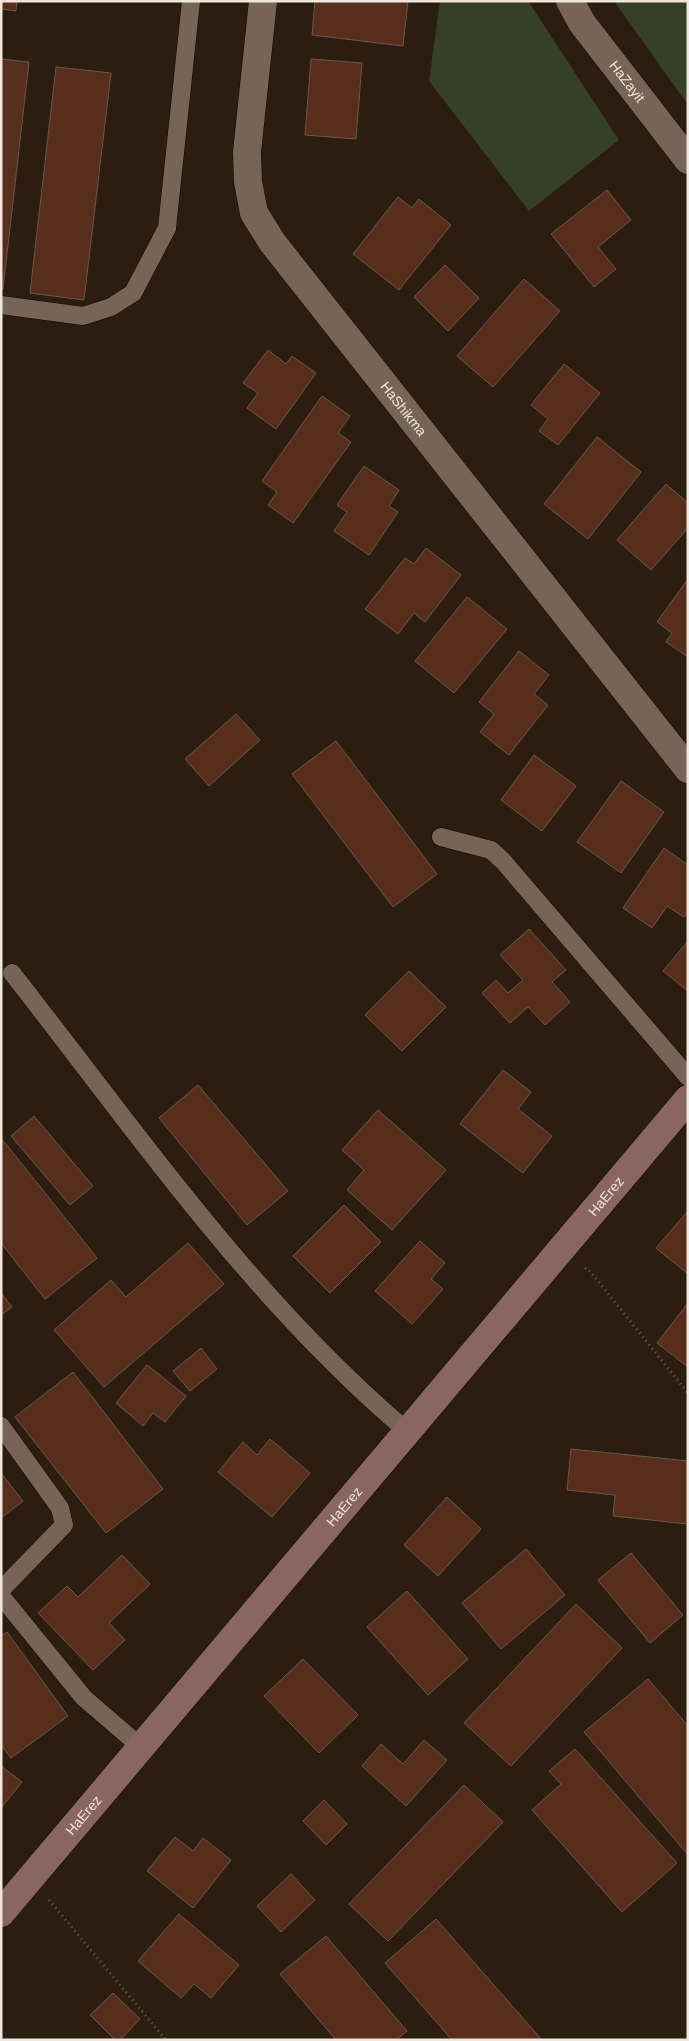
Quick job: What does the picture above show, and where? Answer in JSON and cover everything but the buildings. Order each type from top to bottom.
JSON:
[{"type":"street","name":"HaShikma","points":[[263,1],[247,152],[248,182],[254,213],[278,250],[688,769]]},
{"type":"street","name":"HaZayit","points":[[570,1],[582,23],[688,160]]},
{"type":"street","name":"HaErez","points":[[1,1913],[688,1099]]},
{"type":"lane","points":[[1,305],[83,316],[111,307],[134,293],[166,228],[191,1]]},
{"type":"lane","points":[[441,837],[490,850],[502,861],[688,1077]]},
{"type":"lane","points":[[12,973],[205,1219],[270,1298],[364,1395],[407,1432]]},
{"type":"lane","points":[[1,1426],[60,1508],[64,1525],[1,1590]]},
{"type":"lane","points":[[1,1596],[84,1698],[141,1747]]},
{"type":"path","points":[[558,1253],[589,1270],[688,1393]]},
{"type":"path","points":[[31,1878],[166,2040]]},
{"type":"green space","points":[[440,1],[528,1],[619,140],[529,211],[429,81]]},
{"type":"green space","points":[[614,1],[688,1],[688,105]]}]
